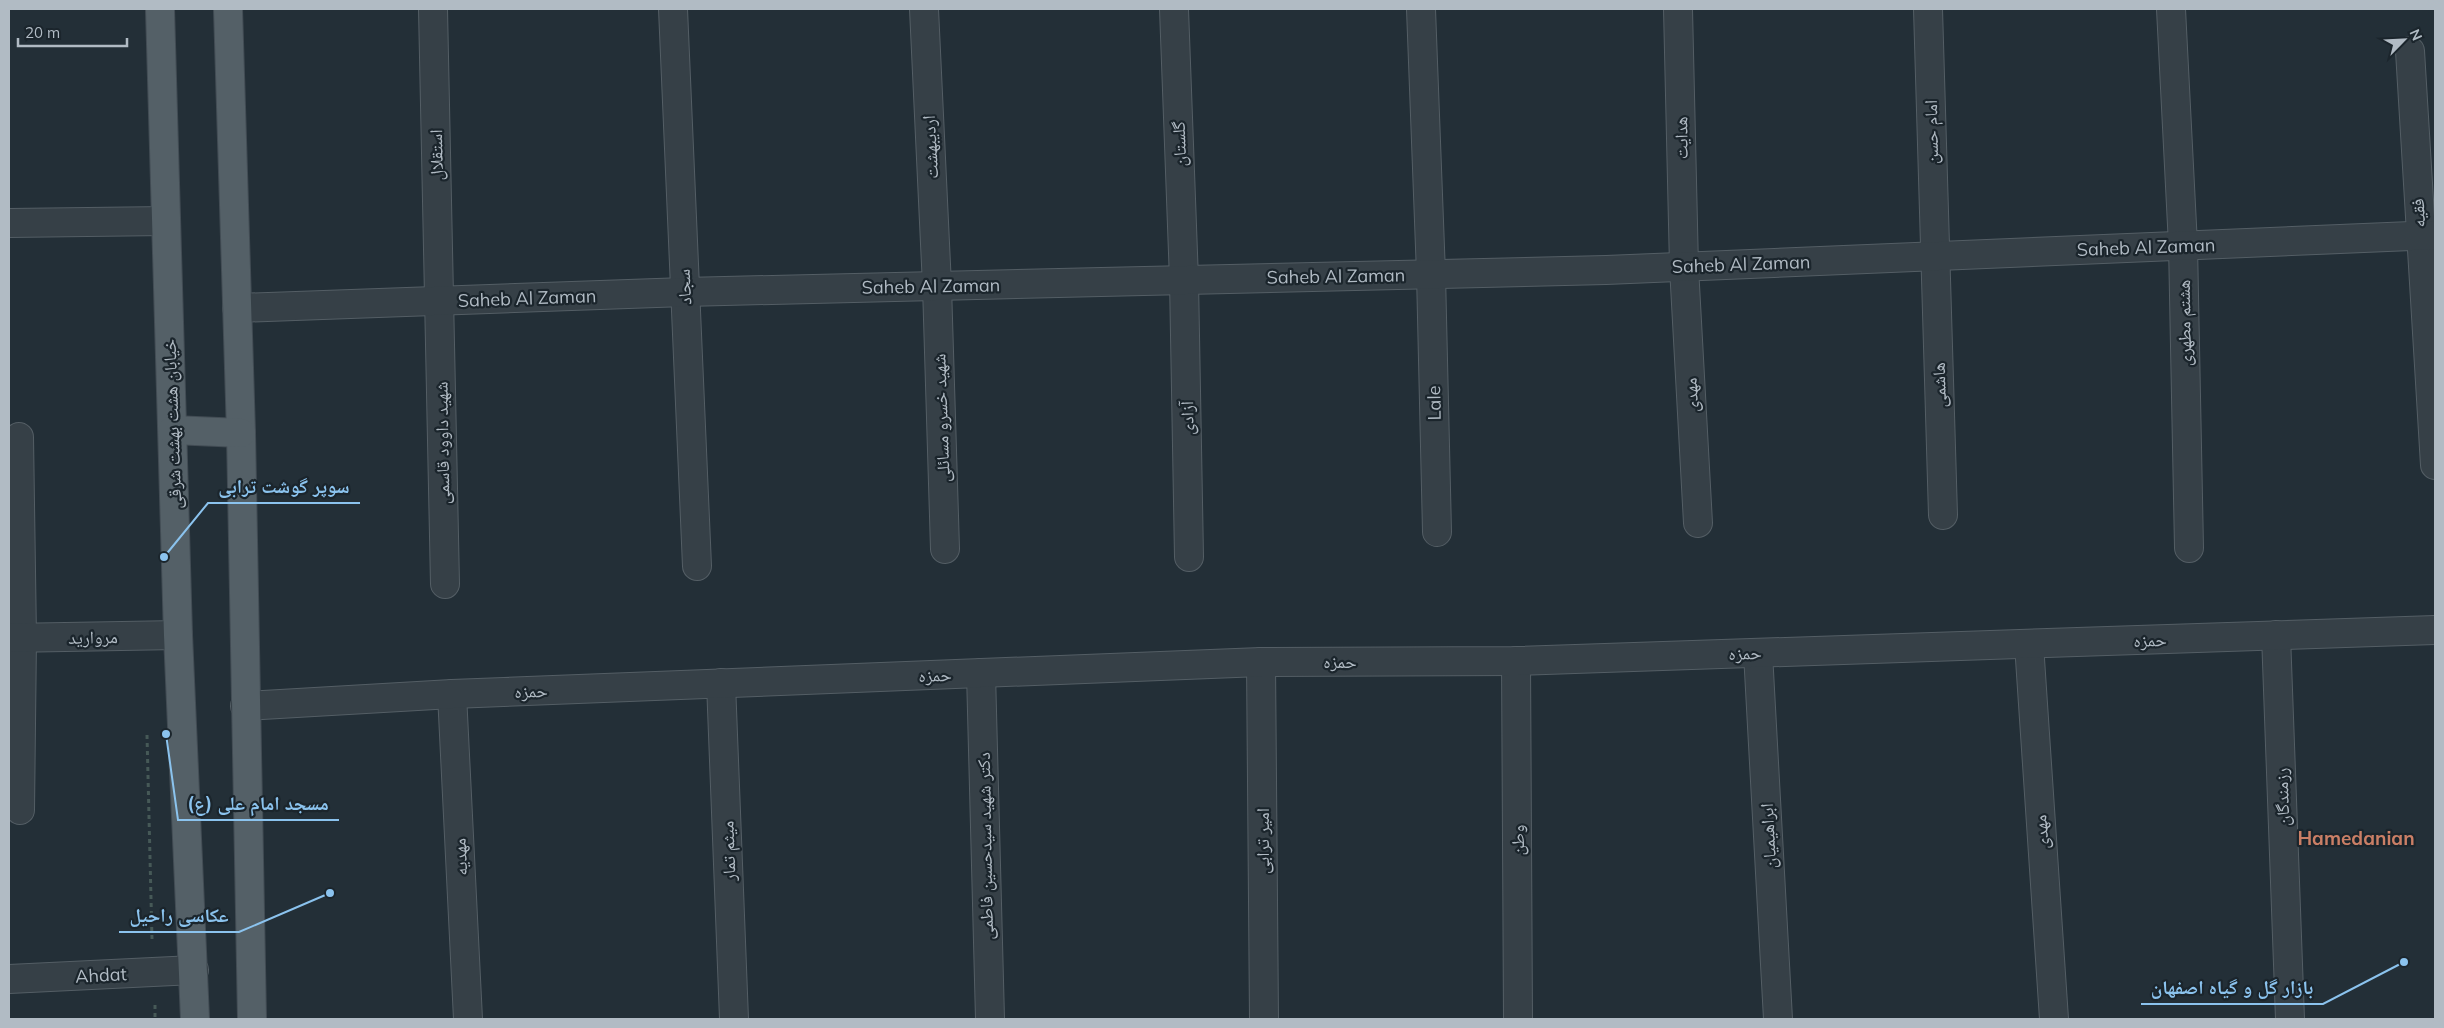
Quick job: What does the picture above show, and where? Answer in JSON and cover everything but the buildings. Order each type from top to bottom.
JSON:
[{"type":"main road","name":"خیابان هشت بهشت شرقی","points":[[160,9],[178,635],[195,1019]]},
{"type":"main road","points":[[228,9],[241,433],[252,1019]]},
{"type":"main road","points":[[173,430],[241,433]]},
{"type":"street","name":"استقلال","points":[[433,9],[438,301]]},
{"type":"street","name":"سجاد","points":[[672,9],[697,566]]},
{"type":"street","name":"اردیبهشت","points":[[924,9],[937,286]]},
{"type":"street","name":"گلستان","points":[[1174,9],[1184,280]]},
{"type":"street","name":"Lale","points":[[1420,9],[1431,274],[1437,532]]},
{"type":"street","name":"هدایت","points":[[1678,9],[1684,267]]},
{"type":"street","name":"امام حسن","points":[[1928,9],[1934,256]]},
{"type":"street","name":"هشتم مطهری","points":[[2171,9],[2183,245],[2189,548]]},
{"type":"street","name":"فقیه","points":[[2410,50],[2427,235],[2435,465]]},
{"type":"street","points":[[9,223],[166,221]]},
{"type":"street","name":"Saheb Al Zaman","points":[[237,308],[684,292],[1684,267],[2427,235]]},
{"type":"street","name":"هاشمی","points":[[1934,256],[1943,515]]},
{"type":"street","name":"مهدی","points":[[1684,267],[1698,523]]},
{"type":"street","name":"آزادی","points":[[1184,280],[1189,557]]},
{"type":"street","name":"شهید خسرو مسائلی","points":[[937,286],[945,550]]},
{"type":"street","name":"شهید داوود قاسمی","points":[[438,301],[445,584]]},
{"type":"street","points":[[19,436],[15,638],[20,810]]},
{"type":"street","name":"حمزه","points":[[246,706],[452,694],[1261,662],[1516,660],[2435,630]]},
{"type":"street","name":"مروارید","points":[[15,638],[178,635]]},
{"type":"street","name":"رزمندگان","points":[[2276,636],[2290,1019]]},
{"type":"street","name":"مهدی","points":[[2029,644],[2054,1019]]},
{"type":"street","name":"ابراهیمیان","points":[[1758,653],[1778,1019]]},
{"type":"street","name":"وطن","points":[[1516,660],[1518,1019]]},
{"type":"street","name":"امیر ترابی","points":[[1261,662],[1264,1019]]},
{"type":"street","name":"دکتر شهید سیدحسین فاطمی","points":[[981,673],[990,1019]]},
{"type":"street","name":"میثم تمار","points":[[721,683],[734,1019]]},
{"type":"street","name":"مهدیه","points":[[452,694],[468,1019]]},
{"type":"street","name":"Ahdat","points":[[9,979],[194,970]]},
{"type":"place","name":"سوپر گوشت ترابی","points":[[164,557]]},
{"type":"place","name":"مسجد امام علی (ع)","points":[[166,734]]},
{"type":"place","name":"عکاسی راحیل","points":[[330,893]]},
{"type":"place","name":"بازار گل و گیاه اصفهان","points":[[2404,962]]},
{"type":"district","name":"Hamedanian","points":[[2356,838]]}]
